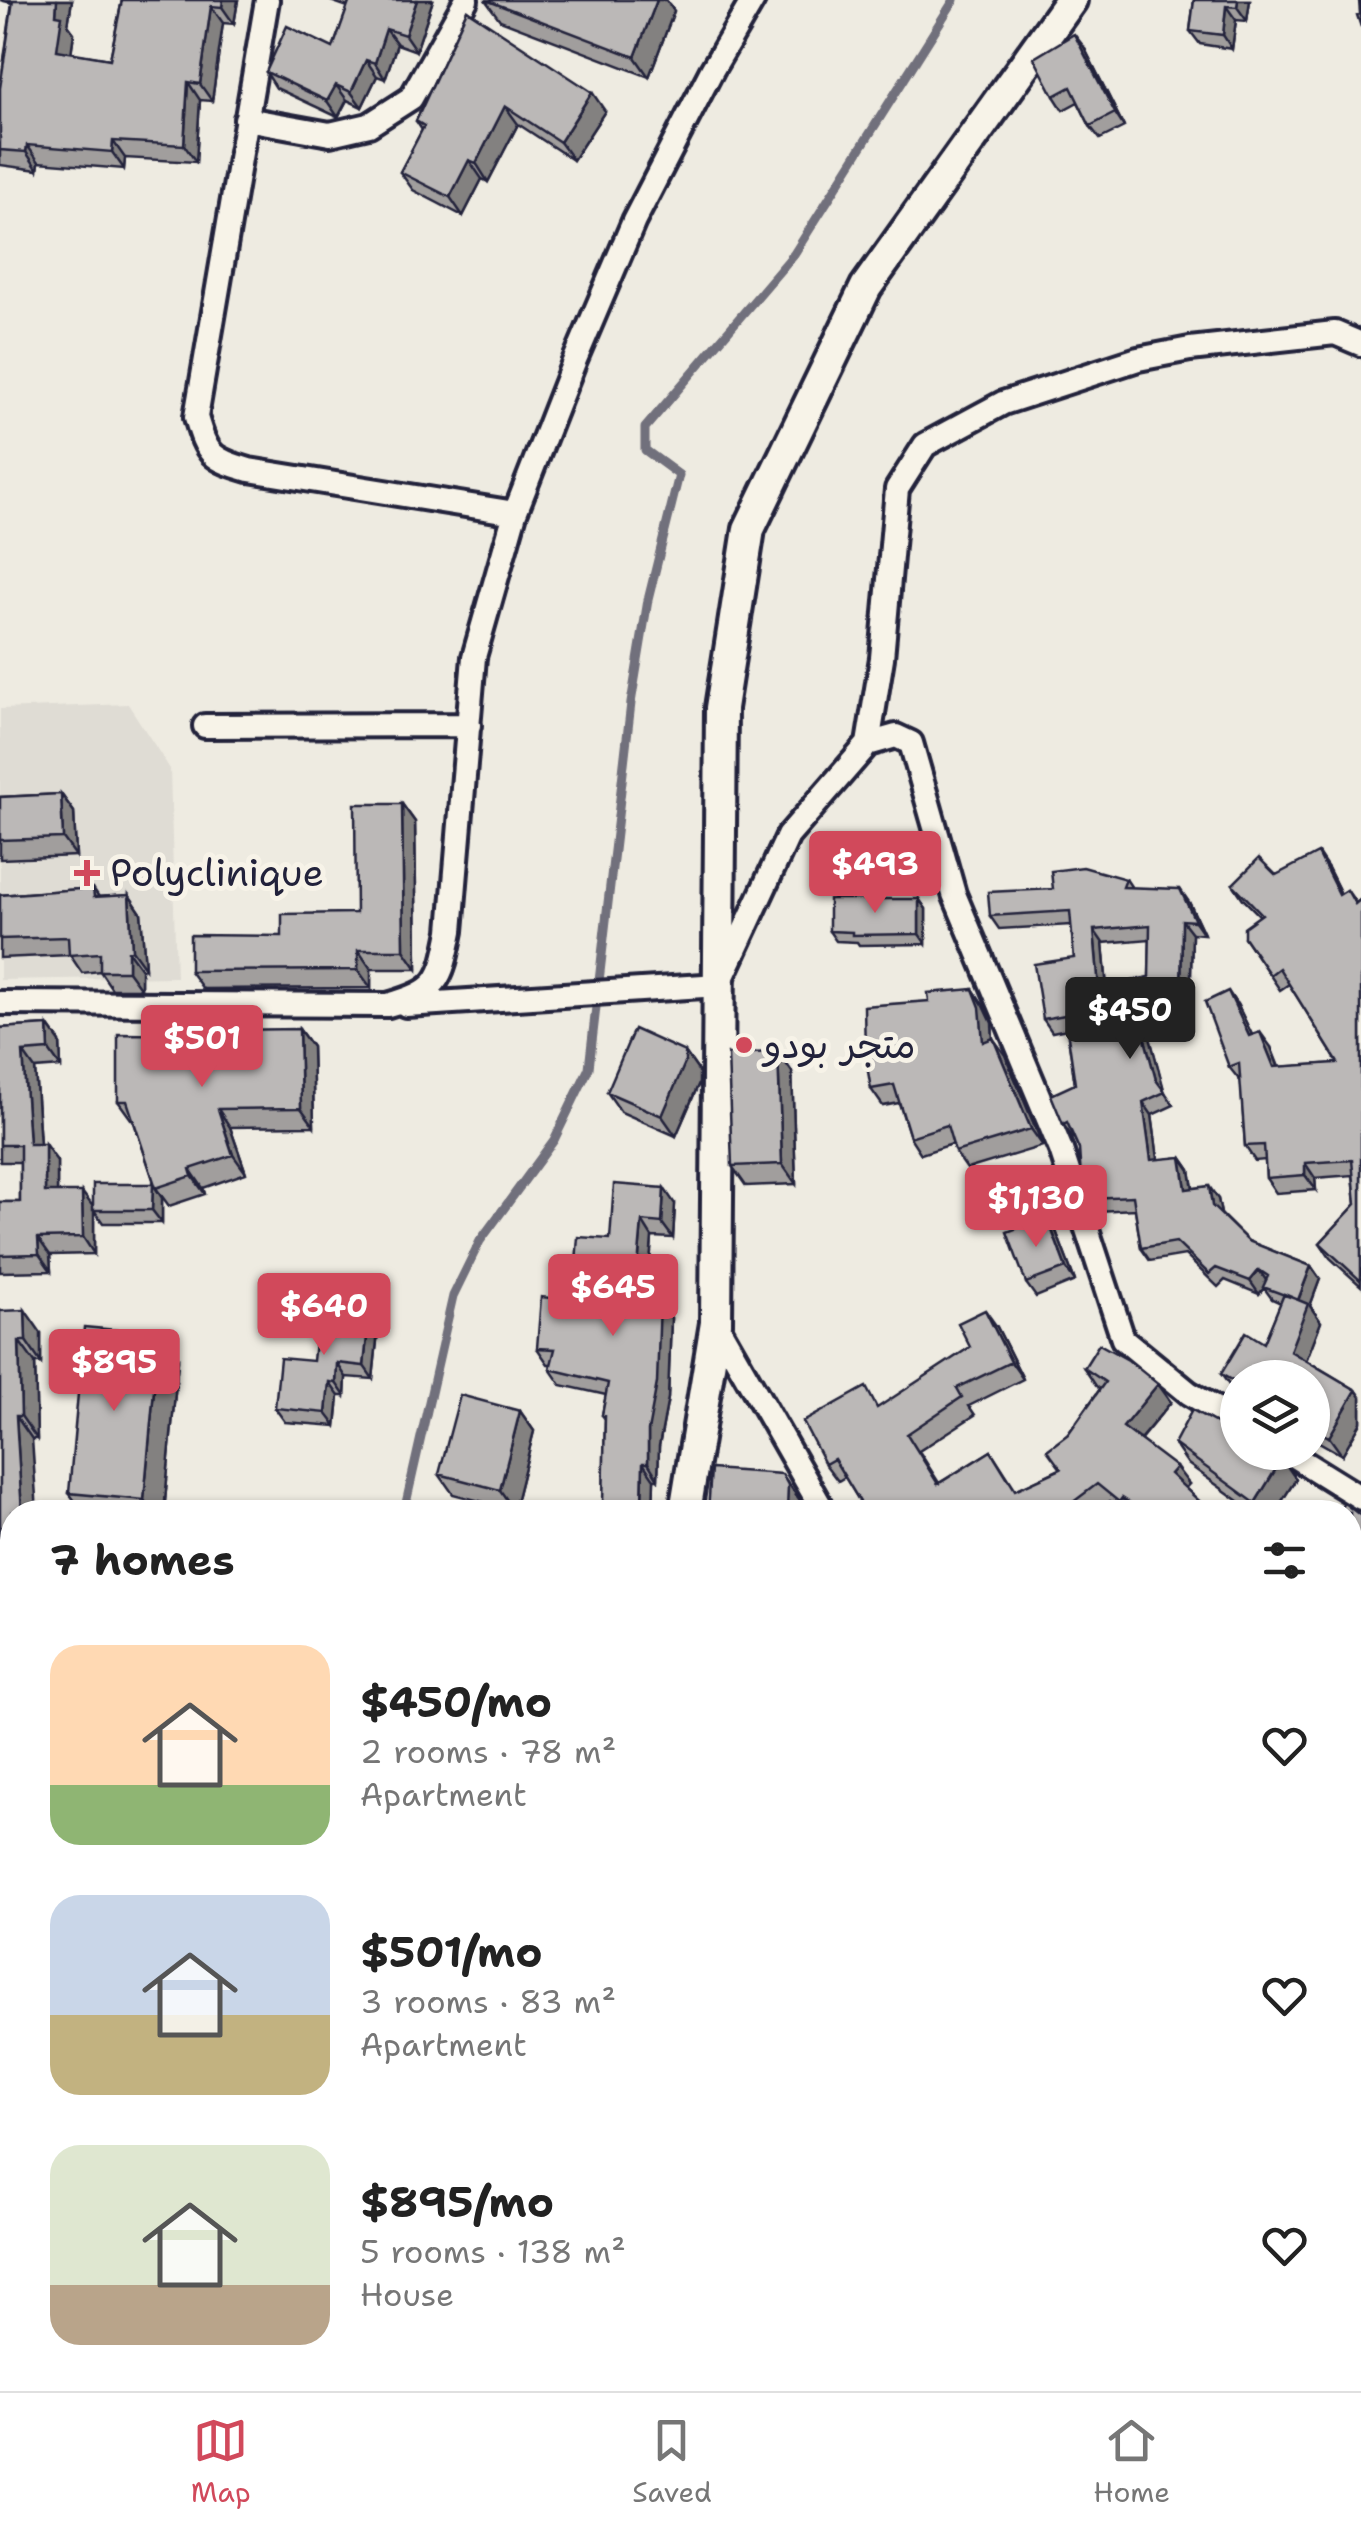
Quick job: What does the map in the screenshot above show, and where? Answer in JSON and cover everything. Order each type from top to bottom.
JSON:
[{"type":"street","points":[[267,0],[196,417],[204,447],[218,461],[249,470],[516,513]]},
{"type":"street","points":[[246,119],[330,134],[369,126],[411,98],[466,0]]},
{"type":"street","points":[[388,1006],[420,996],[442,974],[450,931],[474,657],[516,513],[634,222],[712,70],[754,0]]},
{"type":"street","points":[[687,1500],[716,1324],[721,708],[749,529],[866,287],[1072,0]]},
{"type":"street","points":[[719,986],[788,836],[868,744],[882,658],[896,489],[925,445],[1003,403],[1138,359],[1190,349],[1336,333],[1361,344]]},
{"type":"street","points":[[205,726],[470,725]]},
{"type":"street","points":[[868,744],[896,736],[911,743],[954,894],[1061,1150],[1123,1339],[1189,1393],[1220,1411]]},
{"type":"street","points":[[0,1003],[388,1006],[719,986]]},
{"type":"street","points":[[716,1324],[817,1500]]},
{"type":"street","points":[[1316,1470],[1361,1498]]},
{"type":"shaded area","name":"Polyclinique","points":[[128,704],[170,769],[176,977],[0,980],[0,709]]},
{"type":"building","points":[[13,0],[57,0],[56,15],[62,16],[57,50],[110,59],[122,0],[223,0],[222,7],[211,6],[200,84],[188,82],[184,145],[113,141],[112,152],[27,145],[26,152],[0,150],[0,88]]},
{"type":"building","points":[[350,0],[417,0],[405,35],[386,29],[375,63],[366,60],[351,92],[336,85],[327,101],[266,72],[287,26],[333,48]]},
{"type":"building","points":[[486,0],[657,0],[635,57]]},
{"type":"building","points":[[1194,0],[1238,0],[1237,7],[1226,6],[1223,35],[1190,31]]},
{"type":"building","points":[[467,10],[592,92],[560,142],[505,106],[476,163],[469,160],[450,197],[400,172],[424,126],[416,121]]},
{"type":"building","points":[[1074,34],[1115,113],[1090,126],[1071,87],[1054,96],[1034,58]]},
{"type":"building","points":[[61,794],[63,838],[0,840],[0,797]]},
{"type":"building","points":[[355,804],[402,804],[404,950],[358,950],[358,970],[190,971],[190,935],[282,936],[282,914],[356,913]]},
{"type":"building","points":[[1318,853],[1339,895],[1347,890],[1355,904],[1361,899],[1361,1281],[1320,1243],[1356,1204],[1352,1160],[1305,1163],[1305,1175],[1266,1178],[1264,1145],[1245,1146],[1239,1063],[1229,1067],[1205,1002],[1228,991],[1249,1036],[1260,1032],[1274,1067],[1338,1063],[1279,968],[1270,975],[1244,937],[1244,927],[1262,914],[1233,884],[1259,858],[1276,875]]},
{"type":"building","points":[[1083,867],[1126,879],[1123,887],[1180,889],[1195,921],[1182,920],[1181,999],[1134,999],[1156,1080],[1165,1092],[1143,1102],[1151,1160],[1181,1157],[1186,1189],[1209,1186],[1212,1206],[1248,1241],[1311,1266],[1298,1300],[1263,1287],[1268,1276],[1259,1270],[1250,1281],[1216,1268],[1209,1274],[1176,1242],[1141,1248],[1133,1196],[1088,1198],[1081,1178],[1079,1149],[1051,1095],[1075,1084],[1065,1015],[1043,1019],[1034,964],[1074,958],[1070,911],[990,916],[988,892],[1053,889],[1051,871]],"holes":[[[1150,925],[1149,977],[1099,989],[1094,930]]]},
{"type":"building","points":[[93,888],[94,897],[129,895],[132,950],[128,951],[128,971],[100,971],[100,953],[69,955],[68,937],[0,939],[0,895]]},
{"type":"building","points":[[829,899],[919,899],[919,934],[852,935],[829,931]]},
{"type":"building","points":[[973,989],[980,1007],[983,1042],[993,1038],[1031,1129],[955,1152],[947,1125],[910,1137],[894,1085],[871,1089],[865,1054],[864,1006],[929,1001],[928,993]]},
{"type":"building","points":[[48,1025],[49,1050],[23,1052],[29,1144],[45,1144],[45,1192],[82,1192],[83,1237],[38,1238],[39,1254],[0,1255],[0,1202],[20,1202],[20,1145],[0,1145],[0,1028]]},
{"type":"building","points":[[299,1029],[301,1108],[218,1109],[233,1155],[190,1169],[192,1176],[156,1188],[127,1101],[118,1101],[118,1034],[221,1035],[221,1030]]},
{"type":"building","points":[[634,1029],[685,1052],[685,1063],[662,1116],[607,1092]]},
{"type":"building","points":[[778,1052],[782,1164],[732,1166],[728,1054]]},
{"type":"building","points":[[93,1184],[153,1184],[152,1210],[93,1210]]},
{"type":"building","points":[[614,1184],[664,1188],[662,1223],[642,1221],[635,1302],[660,1303],[657,1383],[648,1431],[648,1463],[643,1463],[642,1500],[603,1500],[602,1415],[608,1383],[550,1369],[555,1349],[537,1348],[541,1297],[573,1300],[578,1237],[610,1239]]},
{"type":"building","points":[[1047,1217],[1066,1268],[1026,1283],[1007,1232]]},
{"type":"building","points":[[1284,1294],[1308,1304],[1290,1351],[1305,1360],[1229,1360],[1246,1332],[1264,1343]]},
{"type":"building","points":[[319,1302],[370,1307],[364,1366],[337,1363],[336,1383],[329,1382],[326,1413],[275,1408],[280,1358],[313,1361]]},
{"type":"building","points":[[25,1310],[26,1341],[19,1341],[21,1416],[16,1416],[21,1500],[0,1500],[0,1311]]},
{"type":"building","points":[[985,1310],[1011,1362],[957,1388],[962,1397],[907,1434],[938,1484],[991,1451],[1015,1490],[1061,1469],[1047,1450],[1068,1434],[1105,1382],[1084,1368],[1099,1344],[1128,1360],[1158,1384],[1123,1427],[1176,1467],[1170,1474],[1198,1500],[1117,1500],[1097,1484],[1076,1500],[859,1500],[834,1459],[825,1464],[803,1422],[866,1387],[877,1408],[970,1347],[958,1323]]},
{"type":"building","points":[[84,1327],[159,1334],[144,1500],[69,1493]]},
{"type":"building","points":[[1330,1375],[1356,1390],[1330,1435]]},
{"type":"building","points":[[460,1395],[520,1411],[500,1490],[439,1474]]},
{"type":"building","points":[[1192,1410],[1220,1425],[1220,1470],[1275,1470],[1257,1500],[1251,1500],[1174,1444]]},
{"type":"building","points":[[711,1469],[782,1474],[788,1485],[787,1500],[709,1500]]},
{"type":"waterway","points":[[407,1500],[453,1296],[480,1241],[554,1140],[589,1068],[631,703],[648,600],[679,475],[645,450],[645,428],[794,254],[954,0]]},
{"type":"place","name":"Polyclinique","points":[[87,873]]},
{"type":"place","name":"متجر بودو","points":[[744,1045]]}]
